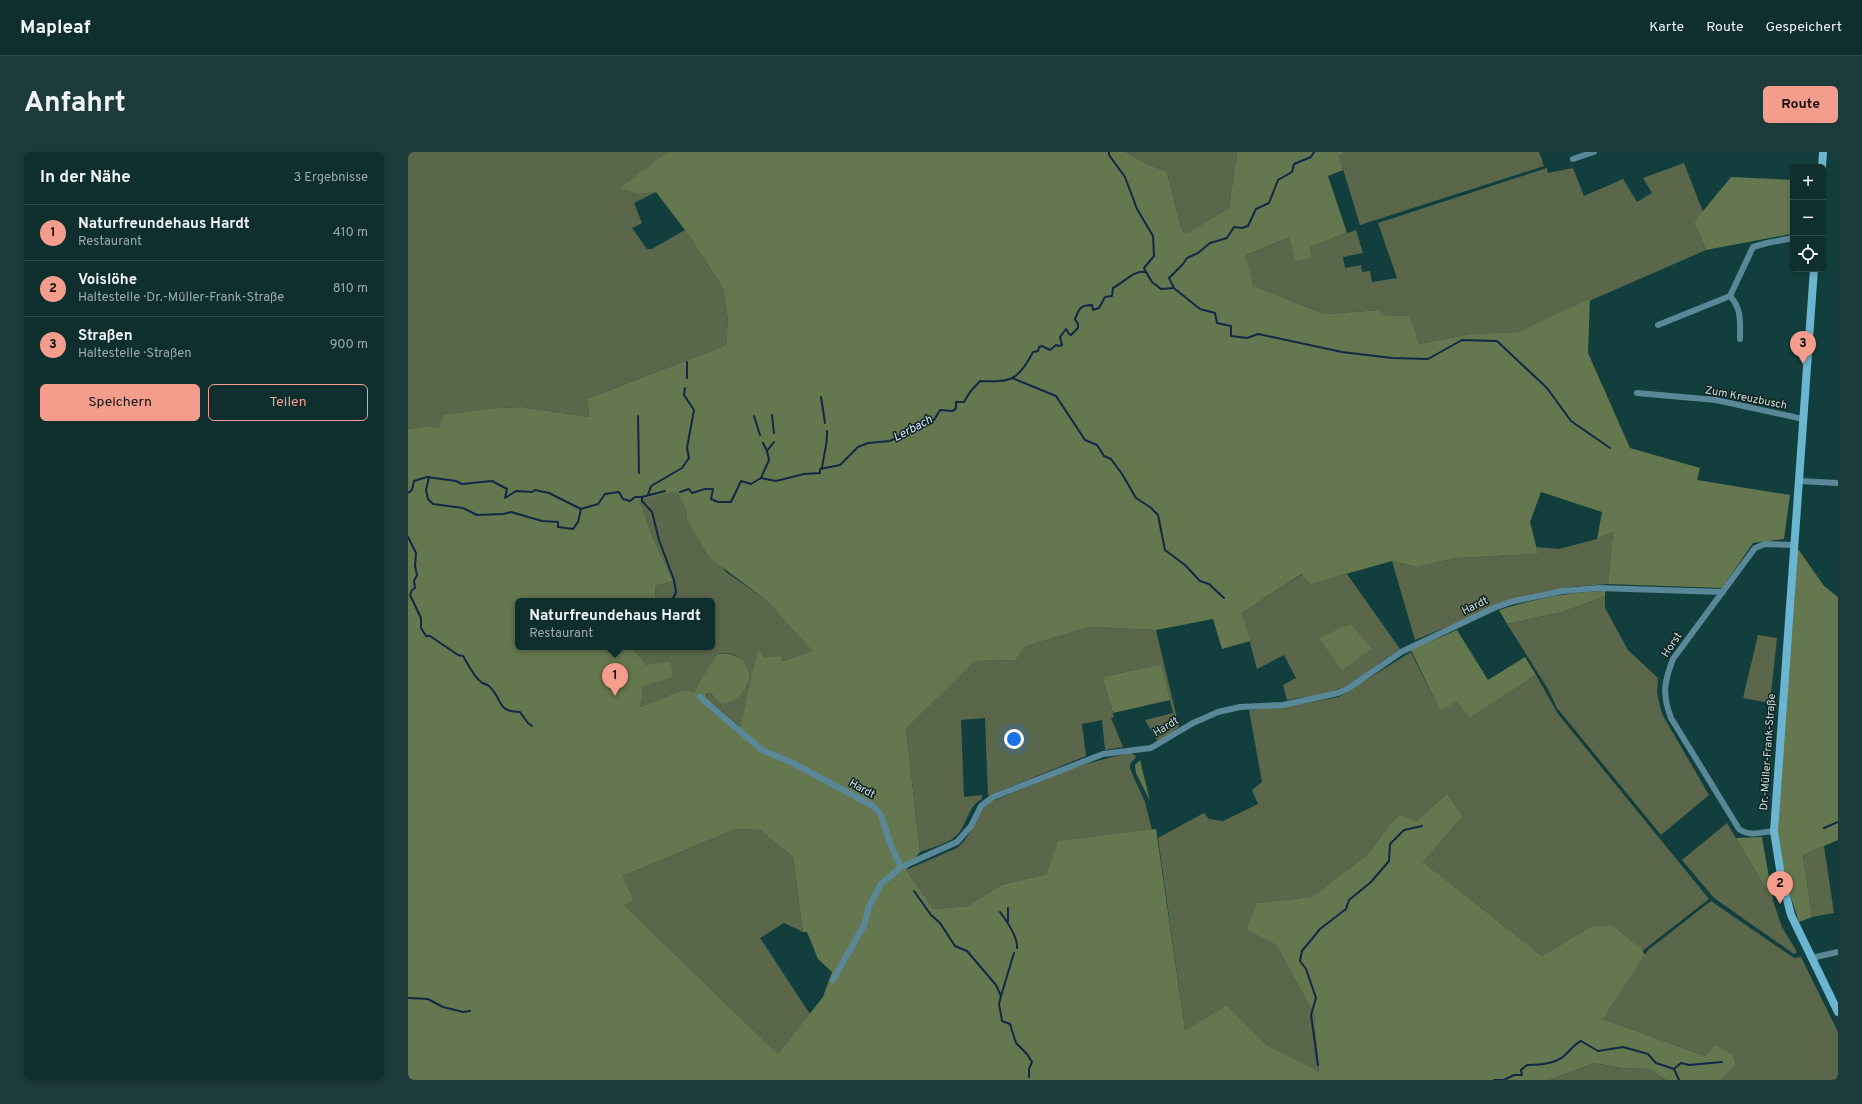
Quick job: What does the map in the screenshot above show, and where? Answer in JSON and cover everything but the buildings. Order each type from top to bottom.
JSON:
[{"type":"main road","points":[[1822,164],[1823,152]]},
{"type":"main road","name":"Dr.-Müller-Frank-Straße","points":[[1814,272],[1774,830],[1785,895],[1792,915],[1811,958],[1838,1012]]},
{"type":"street","points":[[1574,159],[1594,152]]},
{"type":"street","points":[[1658,325],[1730,296],[1753,247],[1790,239]]},
{"type":"street","points":[[1730,296],[1736,303],[1740,314],[1740,338]]},
{"type":"street","name":"Zum Kreuzbusch","points":[[1637,393],[1716,400],[1804,419]]},
{"type":"street","points":[[1799,481],[1838,483]]},
{"type":"street","name":"Horst","points":[[1774,830],[1751,834],[1744,833],[1739,829],[1671,718],[1665,702],[1664,692],[1667,674],[1674,659],[1755,548],[1765,544],[1794,545]]},
{"type":"street","name":"Hardt","points":[[700,697],[762,750],[792,763],[873,806],[881,815],[888,840],[901,867],[957,842],[971,826],[981,806],[993,797],[1103,754],[1150,748],[1193,723],[1218,712],[1240,707],[1283,705],[1338,693],[1348,688],[1401,652],[1496,607],[1514,601],[1563,591],[1598,588],[1723,592]]},
{"type":"street","points":[[833,980],[864,925],[869,906],[881,884],[901,867]]},
{"type":"street","points":[[1811,958],[1838,952]]},
{"type":"green space","points":[[408,152],[667,152],[621,188],[639,194],[656,192],[634,203],[642,223],[632,228],[647,249],[652,249],[685,230],[723,288],[728,320],[726,345],[587,399],[589,417],[521,407],[498,408],[439,428],[429,426],[408,429]]},
{"type":"green space","points":[[667,152],[1126,152],[1141,161],[1167,172],[1182,231],[1187,233],[1229,208],[1237,152],[1346,152],[1339,156],[1343,170],[1328,176],[1347,233],[1310,247],[1312,258],[1295,261],[1290,237],[1246,255],[1253,286],[1324,314],[1380,310],[1382,315],[1410,316],[1419,344],[1471,334],[1518,332],[1590,299],[1588,353],[1630,448],[1700,468],[1697,480],[1790,495],[1784,539],[1753,543],[1722,588],[1608,584],[1613,532],[1597,539],[1602,512],[1541,492],[1530,522],[1538,554],[1457,558],[1417,567],[1392,561],[1310,584],[1302,574],[1242,613],[1250,641],[1222,649],[1213,619],[1156,630],[1090,627],[1026,646],[1015,660],[975,661],[906,728],[920,852],[906,870],[934,909],[968,906],[1001,885],[1047,874],[1058,841],[1156,829],[1185,1030],[1227,1005],[1268,1046],[1319,1072],[1314,1014],[1276,945],[1246,930],[1256,903],[1312,897],[1369,853],[1389,825],[1401,815],[1416,821],[1447,794],[1463,816],[1423,862],[1542,956],[1592,926],[1612,925],[1642,950],[1645,955],[1603,1019],[1705,1056],[1715,1044],[1733,1054],[1736,1066],[1720,1080],[1666,1080],[1649,1069],[1621,1068],[1594,1063],[1549,1080],[408,1080],[408,429],[429,426],[439,428],[444,415],[498,408],[521,407],[589,417],[587,399],[726,345],[728,320],[723,288],[685,230],[656,192],[639,194],[620,188]],"holes":[[[736,829],[760,830],[793,857],[803,932],[807,932],[818,959],[832,972],[823,997],[778,1054],[624,905],[634,900],[623,876]]]},
{"type":"green space","points":[[1126,152],[1237,152],[1229,208],[1187,233],[1182,231],[1167,172],[1141,161]]},
{"type":"green space","points":[[1346,152],[1539,152],[1544,166],[1360,225],[1339,156]]},
{"type":"green space","points":[[1684,163],[1703,212],[1694,222],[1706,250],[1518,332],[1471,334],[1419,344],[1409,316],[1382,315],[1380,310],[1324,314],[1252,286],[1246,255],[1290,237],[1312,258],[1310,247],[1356,230],[1363,253],[1343,257],[1345,268],[1361,265],[1362,272],[1370,271],[1372,282],[1397,278],[1378,223],[1547,168],[1548,173],[1573,168],[1584,196],[1623,179],[1637,202],[1652,193],[1643,178]]},
{"type":"green space","points":[[1731,177],[1790,180],[1790,234],[1706,250],[1694,222]]},
{"type":"green space","points":[[679,489],[687,511],[686,518],[726,572],[766,600],[812,651],[781,661],[764,658],[758,650],[741,728],[707,698],[707,693],[711,693],[719,703],[730,703],[749,672],[744,663],[732,654],[722,653],[716,655],[696,691],[667,696],[650,705],[640,707],[644,686],[673,676],[646,665],[634,650],[715,650],[715,598],[656,598],[655,586],[673,581],[650,531],[421,496]]},
{"type":"green space","points":[[1613,532],[1608,584],[1569,587],[1516,598],[1415,640],[1392,561],[1417,567],[1457,558],[1538,554],[1536,547],[1559,549],[1597,539]]},
{"type":"green space","points":[[1796,546],[1824,586],[1838,597],[1838,840],[1803,855],[1812,917],[1799,922],[1785,879],[1777,829]]},
{"type":"green space","points":[[1303,574],[1310,583],[1347,574],[1400,649],[1345,687],[1321,694],[1287,700],[1283,685],[1296,678],[1284,655],[1257,669],[1242,613]]},
{"type":"green space","points":[[1605,591],[1605,596],[1563,612],[1507,624],[1499,610],[1551,597]]},
{"type":"green space","points":[[1605,596],[1605,608],[1628,650],[1658,678],[1657,693],[1662,714],[1709,795],[1661,835],[1557,708],[1548,689],[1507,624],[1563,612]]},
{"type":"green space","points":[[1350,624],[1372,649],[1342,670],[1319,638]]},
{"type":"green space","points":[[1090,627],[1156,630],[1179,727],[1158,742],[1145,720],[1173,713],[1162,664],[1102,677],[1114,717],[1111,718],[1123,747],[1105,750],[1102,720],[1082,724],[1086,756],[988,796],[985,718],[961,720],[964,797],[982,795],[982,799],[977,802],[970,811],[962,828],[955,837],[943,844],[920,852],[906,727],[975,661],[1014,660],[1026,646]]},
{"type":"green space","points":[[1457,630],[1488,680],[1525,657],[1536,675],[1470,718],[1457,701],[1440,711],[1411,650]]},
{"type":"green space","points":[[1758,635],[1777,638],[1770,703],[1743,698]]},
{"type":"green space","points":[[1411,652],[1440,711],[1457,700],[1470,718],[1536,675],[1558,714],[1709,899],[1641,952],[1612,925],[1592,926],[1542,956],[1423,862],[1463,816],[1447,794],[1416,821],[1389,825],[1369,853],[1312,897],[1256,903],[1246,930],[1276,945],[1314,1014],[1319,1073],[1268,1046],[1227,1005],[1185,1030],[1158,838],[1204,813],[1209,819],[1223,821],[1258,804],[1252,790],[1262,782],[1249,710],[1296,705],[1339,697]]},
{"type":"green space","points":[[1162,664],[1170,700],[1113,713],[1102,677]]},
{"type":"green space","points":[[1132,753],[1136,757],[1130,764],[1130,769],[1145,802],[1152,830],[1047,874],[1001,885],[968,906],[934,909],[906,870],[957,848],[970,832],[987,803],[1058,774],[1094,762]]},
{"type":"green space","points":[[1140,760],[1150,801],[1136,773],[1135,765]]},
{"type":"green space","points":[[1727,823],[1773,901],[1782,927],[1797,952],[1794,954],[1714,898],[1682,860]]},
{"type":"green space","points":[[736,829],[760,830],[793,857],[803,932],[784,923],[760,938],[810,1014],[778,1054],[623,904],[634,900],[623,876]]},
{"type":"green space","points":[[1762,837],[1773,901],[1736,838]]},
{"type":"green space","points":[[1824,846],[1834,913],[1812,917],[1803,855]]},
{"type":"green space","points":[[1711,901],[1794,958],[1801,957],[1838,1032],[1838,1080],[1720,1080],[1736,1066],[1733,1054],[1715,1044],[1705,1056],[1603,1019],[1648,950]]},
{"type":"green space","points":[[1594,1063],[1621,1068],[1649,1069],[1666,1080],[1549,1080]]},
{"type":"waterway","points":[[1109,152],[1109,155],[1125,177],[1137,209],[1153,236],[1154,256],[1144,268],[1146,272]]},
{"type":"waterway","name":"Lerbach","points":[[680,492],[689,489],[692,493],[705,489],[713,489],[711,499],[718,502],[731,502],[741,481],[751,484],[761,478],[776,481],[804,474],[820,473],[820,469],[840,465],[858,447],[868,443],[890,441],[908,432],[917,423],[934,420],[940,410],[953,411],[956,408],[956,402],[964,402],[970,392],[980,381],[999,381],[1012,378],[1023,369],[1033,352],[1038,351],[1039,347],[1042,346],[1050,350],[1056,345],[1062,345],[1060,337],[1066,329],[1071,335],[1078,328],[1078,324],[1075,319],[1080,308],[1092,305],[1093,310],[1099,308],[1105,297],[1112,296],[1113,288],[1133,275],[1146,272],[1152,282],[1161,289],[1174,288],[1169,278],[1187,258],[1198,253],[1210,243],[1227,238],[1234,227],[1242,228],[1248,226],[1256,209],[1269,203],[1278,180],[1292,172],[1294,164],[1311,157],[1314,152]]},
{"type":"waterway","points":[[1175,289],[1200,309],[1215,313],[1217,323],[1231,326],[1231,336],[1247,338],[1258,334],[1342,352],[1392,358],[1428,359],[1462,340],[1497,341],[1547,388],[1571,421],[1610,448]]},
{"type":"waterway","points":[[687,362],[687,378]]},
{"type":"waterway","points":[[1012,378],[1056,396],[1085,440],[1097,445],[1104,456],[1111,459],[1136,498],[1150,507],[1158,515],[1165,550],[1185,565],[1200,581],[1209,584],[1224,598]]},
{"type":"waterway","points":[[648,495],[651,486],[682,468],[689,458],[687,448],[694,410],[684,395],[685,388]]},
{"type":"waterway","points":[[821,397],[825,423]]},
{"type":"waterway","points":[[772,415],[774,433]]},
{"type":"waterway","points":[[638,416],[639,473]]},
{"type":"waterway","points":[[754,416],[760,435]]},
{"type":"waterway","points":[[822,469],[827,441],[827,431]]},
{"type":"waterway","points":[[761,478],[769,460],[767,451],[774,442]]},
{"type":"waterway","points":[[763,443],[767,451]]},
{"type":"waterway","name":"Lerbach","points":[[408,493],[412,490],[414,481],[427,477],[456,481],[462,484],[492,481],[507,489],[505,498],[516,491],[532,492],[535,490],[549,493],[581,509],[598,504],[605,494],[619,492],[623,499],[630,501],[635,497],[642,497],[665,491]]},
{"type":"waterway","points":[[429,477],[426,490],[428,499],[433,504],[463,508],[477,515],[503,514],[511,512],[542,521],[558,522],[558,527],[573,529],[578,522],[581,509]]},
{"type":"waterway","points":[[642,497],[642,501],[652,512],[659,540],[674,580],[676,592],[673,598]]},
{"type":"waterway","points":[[408,537],[416,553],[415,566],[417,575],[414,581],[415,588],[412,590],[410,595],[421,618],[421,628],[426,636],[430,636],[458,655],[463,656],[476,677],[482,683],[489,686],[503,707],[507,710],[520,712],[532,726]]},
{"type":"waterway","points":[[1824,828],[1838,822]]},
{"type":"waterway","points":[[1318,1065],[1311,1015],[1316,998],[1306,969],[1300,961],[1302,951],[1320,929],[1346,909],[1349,900],[1371,882],[1389,861],[1390,844],[1404,830],[1422,826]]},
{"type":"waterway","points":[[914,891],[931,915],[940,923],[955,946],[967,951],[996,985],[1001,996],[999,1004],[1002,1021],[1010,1024],[1016,1043],[1027,1054],[1032,1062],[1029,1069],[1029,1077]]},
{"type":"waterway","points":[[1008,908],[1008,921]]},
{"type":"waterway","points":[[1000,912],[1014,934],[1017,948]]},
{"type":"waterway","points":[[1001,996],[1014,953]]},
{"type":"waterway","points":[[408,998],[428,999],[443,1007],[463,1012],[470,1011]]},
{"type":"waterway","points":[[1494,1080],[1504,1080],[1514,1075],[1522,1075],[1521,1070],[1527,1065],[1556,1061],[1581,1041],[1598,1051],[1623,1047],[1648,1054],[1656,1063],[1674,1069],[1681,1063],[1689,1065],[1722,1062]]},
{"type":"waterway","points":[[1674,1069],[1679,1080]]},
{"type":"place","name":"Straßen","points":[[1803,364]]},
{"type":"place","name":"Naturfreundehaus Hardt","points":[[615,696]]},
{"type":"place","name":"Voislöhe","points":[[1780,904]]}]
